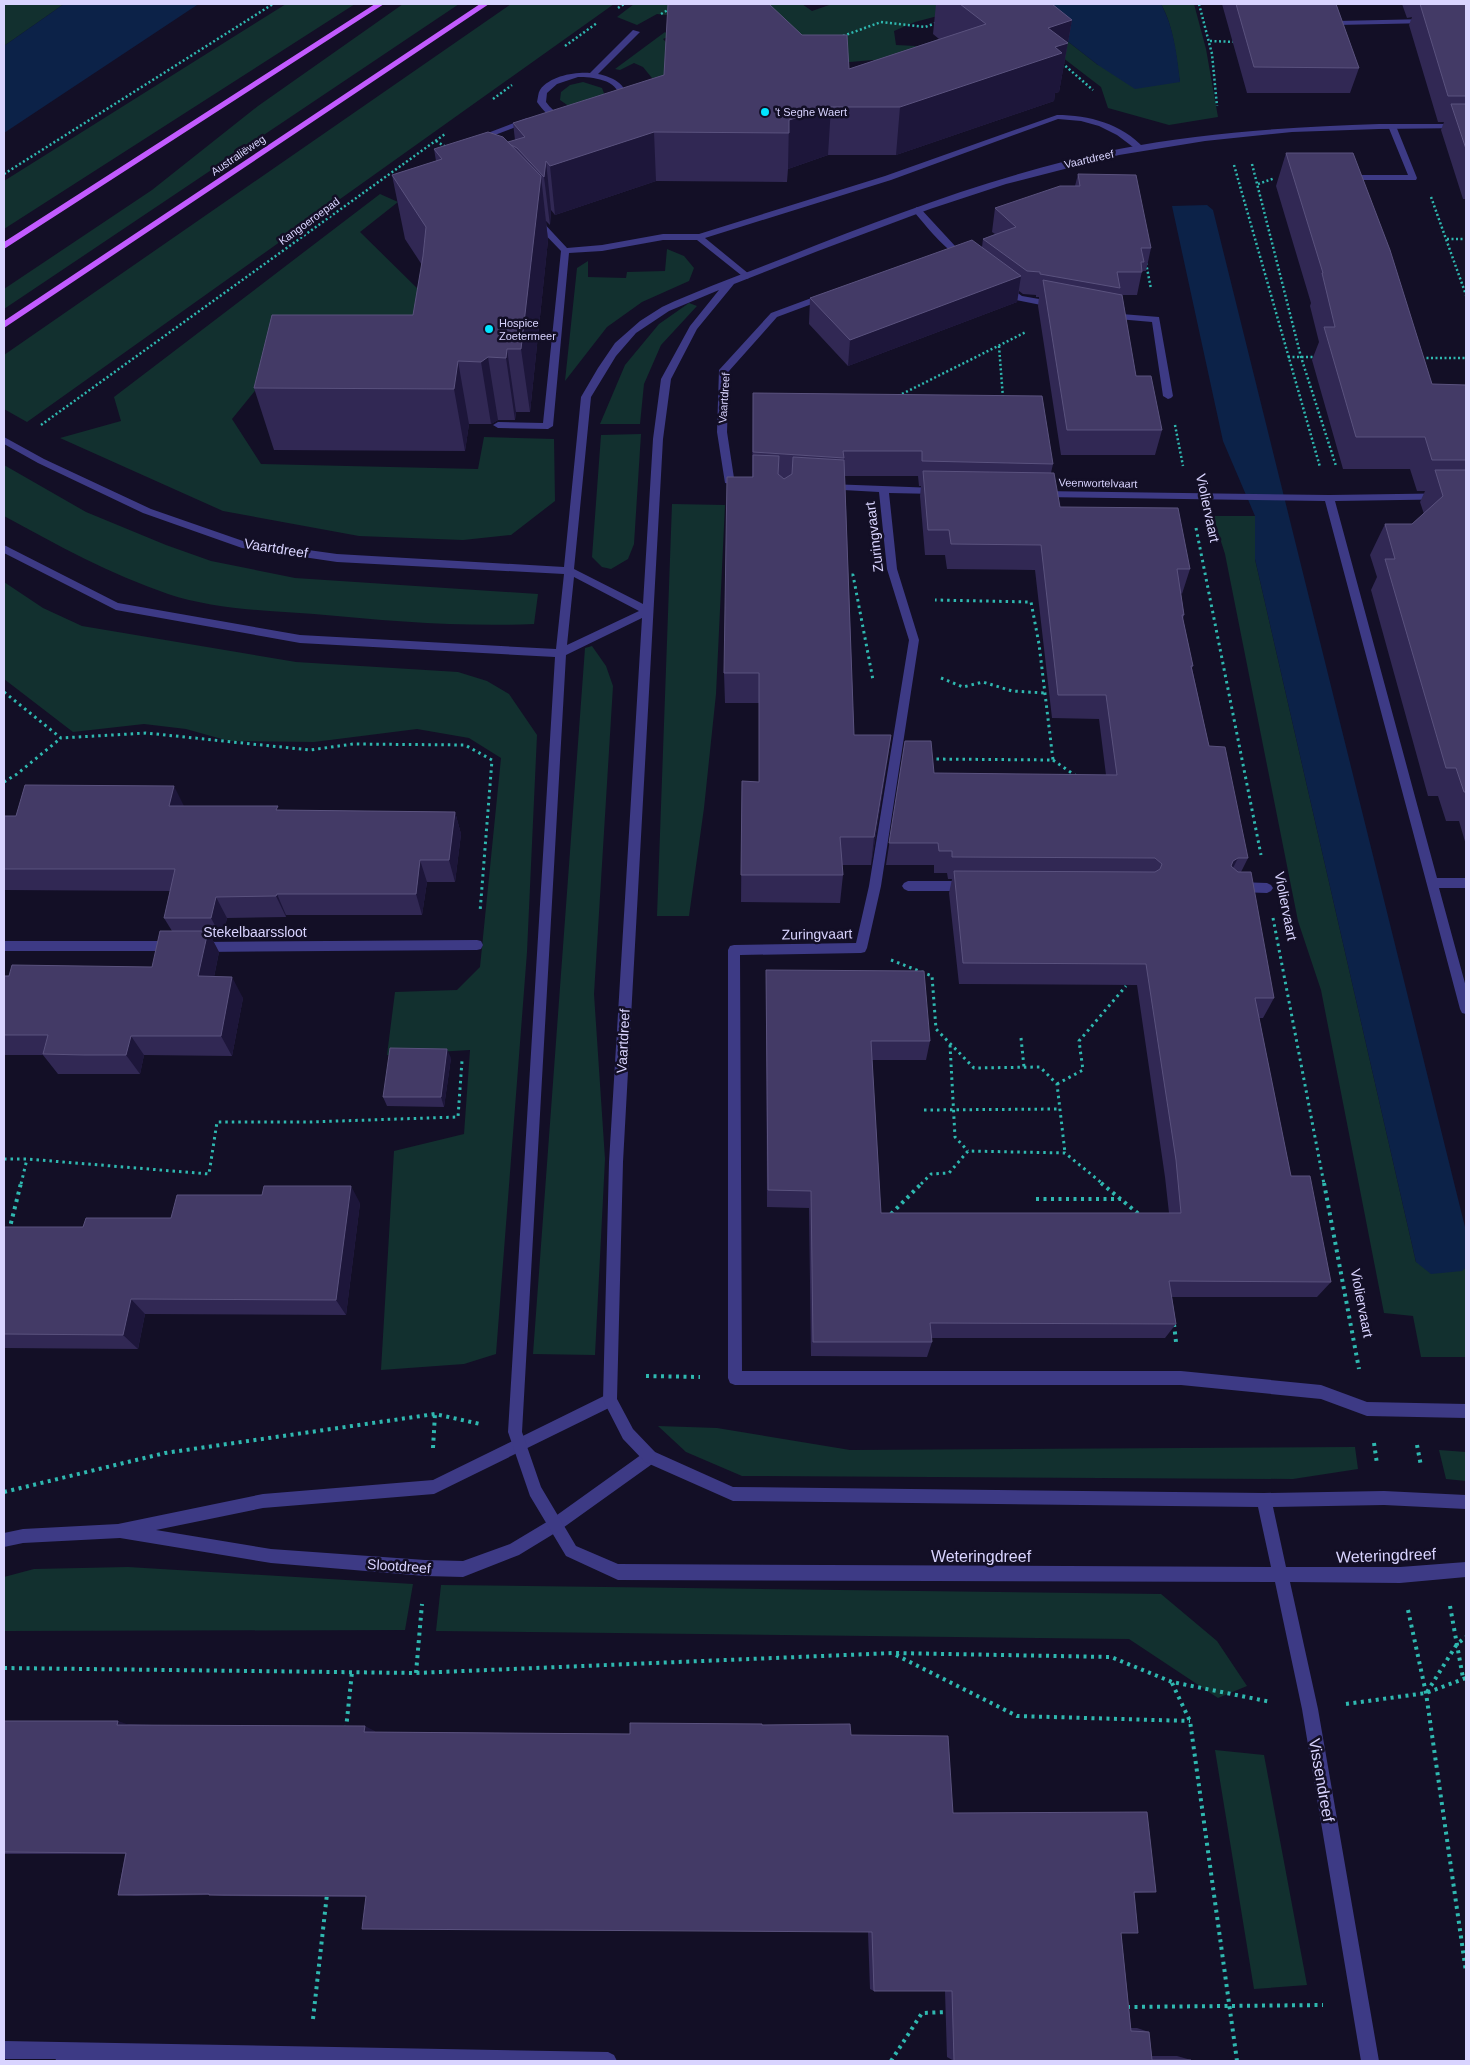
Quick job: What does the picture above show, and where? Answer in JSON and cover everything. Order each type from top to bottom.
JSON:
[{"type":"main road","points":[[4,246],[380,4]]},
{"type":"main road","name":"Australiëweg","points":[[4,325],[485,4]]},
{"type":"street","points":[[1337,23],[1437,21]]},
{"type":"street","points":[[592,75],[636,32]]},
{"type":"street","points":[[592,75],[604,78],[622,88],[625,96],[624,103],[610,116],[584,122],[558,119],[549,114],[542,106],[540,98],[544,90],[552,83],[564,78],[592,75]]},
{"type":"street","points":[[451,151],[486,134],[549,114]]},
{"type":"street","points":[[565,251],[602,248],[663,237],[699,237],[870,184],[1057,117],[1073,117],[1107,125],[1140,148]]},
{"type":"street","points":[[1334,178],[1413,178],[1392,126]]},
{"type":"street","name":"Vaartdreef","points":[[535,1490],[517,1438],[561,654],[586,397],[606,361],[633,331],[678,302],[917,210],[1051,168],[1140,148],[1244,134],[1392,126],[1466,126]]},
{"type":"street","points":[[917,210],[949,250],[969,260]]},
{"type":"street","points":[[498,425],[548,426],[565,251],[528,211]]},
{"type":"street","points":[[699,237],[746,276]]},
{"type":"street","points":[[998,282],[1019,298],[1071,308]]},
{"type":"street","name":"Vaartdreef","points":[[650,1457],[628,1434],[610,1400],[616,1162],[658,439],[666,379],[693,328],[730,283]]},
{"type":"street","name":"Vaartdreef","points":[[757,482],[730,481],[722,432],[724,370],[774,315],[837,292]]},
{"type":"street","points":[[1099,314],[1156,319],[1168,396]]},
{"type":"street","name":"Vaartdreef","points":[[4,440],[41,461],[147,511],[242,544],[337,558],[570,571],[648,612]]},
{"type":"street","points":[[815,486],[943,492]]},
{"type":"street","name":"Zuringvaart","points":[[736,1378],[734,950],[861,948],[875,886],[914,640],[892,569],[884,490]]},
{"type":"street","name":"Veenwortelvaart","points":[[1032,494],[1240,498],[1466,496]]},
{"type":"street","points":[[1329,498],[1466,1009]]},
{"type":"street","points":[[4,549],[116,606],[300,639],[561,654],[648,612]]},
{"type":"street","points":[[1432,883],[1466,884]]},
{"type":"street","points":[[908,886],[978,886]]},
{"type":"street","points":[[1228,887],[1267,888]]},
{"type":"street","name":"Stekelbaarssloot","points":[[4,946],[477,945]]},
{"type":"street","points":[[736,1378],[1181,1378],[1321,1392],[1367,1409],[1466,1411]]},
{"type":"street","name":"Slootdreef","points":[[4,1540],[23,1536],[118,1531],[263,1501],[434,1487],[517,1438],[610,1400]]},
{"type":"street","points":[[650,1457],[733,1494],[1264,1500],[1384,1498],[1466,1502]]},
{"type":"street","name":"Slootdreef","points":[[118,1531],[271,1556],[463,1569],[514,1550],[556,1525],[650,1457]]},
{"type":"street","name":"Weteringdreef","points":[[535,1490],[572,1551],[618,1572],[1400,1575],[1466,1569]]},
{"type":"street","name":"Vissendreef","points":[[1264,1500],[1310,1710],[1370,2061]]},
{"type":"street","points":[[4,2050],[65,2056],[308,2056],[608,2061]]},
{"type":"path","points":[[4,174],[273,4]]},
{"type":"path","points":[[616,9],[624,4]]},
{"type":"path","points":[[1199,4],[1210,41],[1218,91],[1216,106],[1329,498]]},
{"type":"path","points":[[561,49],[600,21]]},
{"type":"path","points":[[838,38],[881,22],[925,27],[942,22]]},
{"type":"path","points":[[1210,41],[1239,42]]},
{"type":"path","points":[[1063,63],[1093,89],[1095,121]]},
{"type":"path","points":[[491,100],[514,83]]},
{"type":"path","name":"Kangoeroepad","points":[[36,429],[452,129]]},
{"type":"path","points":[[1244,134],[1301,357],[1346,498]]},
{"type":"path","points":[[436,140],[451,151]]},
{"type":"path","points":[[1258,184],[1275,178]]},
{"type":"path","points":[[1413,178],[1424,179],[1466,295]]},
{"type":"path","points":[[1447,239],[1466,240]]},
{"type":"path","points":[[1146,263],[1156,319]]},
{"type":"path","points":[[897,397],[1071,308]]},
{"type":"path","points":[[999,346],[1003,405]]},
{"type":"path","points":[[1288,357],[1319,357]]},
{"type":"path","points":[[1419,358],[1466,358]]},
{"type":"path","name":"Violiervaart","points":[[1168,396],[1190,497],[1267,888],[1384,1498]]},
{"type":"path","points":[[838,575],[853,575],[872,680],[878,682]]},
{"type":"path","points":[[902,600],[1031,602],[1053,760]]},
{"type":"path","points":[[908,678],[941,678],[962,687],[972,683],[988,682],[1012,691],[1045,693]]},
{"type":"path","points":[[4,692],[61,738]]},
{"type":"path","points":[[4,782],[17,774],[61,738],[146,733],[310,750],[353,744],[465,745],[492,760],[477,945]]},
{"type":"path","points":[[894,759],[1053,760],[1082,781]]},
{"type":"path","points":[[861,948],[932,976],[936,1029],[974,1068],[1040,1067],[1057,1084],[1065,1153]]},
{"type":"path","points":[[1057,1084],[1083,1070],[1079,1041],[1126,986]]},
{"type":"path","points":[[1021,1038],[1024,1067]]},
{"type":"path","points":[[950,1044],[954,1137],[968,1151],[1065,1153],[1141,1216]]},
{"type":"path","points":[[4,1159],[27,1159],[209,1174],[217,1122],[309,1122],[458,1117],[462,1061]]},
{"type":"path","points":[[924,1110],[1060,1109]]},
{"type":"path","points":[[890,1215],[931,1174],[949,1173],[968,1151]]},
{"type":"path","points":[[8,1235],[27,1159]]},
{"type":"path","points":[[1036,1199],[1121,1199]]},
{"type":"path","points":[[1173,1320],[1181,1378]]},
{"type":"path","points":[[610,1400],[644,1376],[736,1378]]},
{"type":"path","points":[[4,1492],[165,1453],[435,1414],[517,1438]]},
{"type":"path","points":[[1400,1575],[1426,1693],[1466,1972]]},
{"type":"path","points":[[1426,1693],[1457,1644],[1466,1637]]},
{"type":"path","points":[[4,1668],[416,1673],[893,1653],[1111,1657],[1172,1682],[1310,1710],[1426,1693],[1466,1678]]},
{"type":"path","points":[[893,1653],[1018,1716],[1190,1721]]},
{"type":"path","points":[[346,1731],[352,1672]]},
{"type":"path","points":[[1172,1682],[1190,1721],[1237,2061]]},
{"type":"path","points":[[308,2056],[328,1889]]},
{"type":"path","points":[[1119,2008],[1228,2005],[1361,2005]]},
{"type":"path","points":[[891,2061],[922,2013],[952,2012]]},
{"type":"green space","points":[[4,4],[64,4],[4,46]]},
{"type":"green space","points":[[286,4],[355,4],[4,229],[4,181]]},
{"type":"green space","points":[[403,4],[459,4],[4,309],[4,289],[152,190],[258,106]]},
{"type":"green space","points":[[511,4],[614,4],[27,422],[4,409],[4,355]]},
{"type":"green space","points":[[634,4],[802,4],[812,11],[832,4],[983,4],[915,22],[894,31],[896,45],[916,46],[942,73],[890,84],[873,60],[827,64],[676,16],[657,14],[637,25],[617,17]]},
{"type":"green space","points":[[993,4],[1020,4],[1098,65],[1180,82],[1172,32],[1161,4],[1194,4],[1206,49],[1218,117],[1169,125],[1108,108],[1101,87]]},
{"type":"green space","points":[[665,32],[670,36],[663,39],[700,77],[652,78],[643,67],[634,63],[620,70],[615,69]]},
{"type":"green space","points":[[583,82],[602,88],[605,96],[570,107],[560,100],[561,92],[570,85]]},
{"type":"green space","points":[[380,194],[398,202],[360,232],[421,292],[408,369],[275,366],[232,419],[261,464],[478,469],[484,437],[554,439],[555,501],[511,535],[463,540],[359,536],[223,511],[60,438],[121,421],[114,397]]},
{"type":"green space","points":[[667,249],[684,256],[694,268],[689,281],[642,302],[607,327],[565,381],[577,268],[588,261],[588,277],[626,278],[627,272],[665,271]]},
{"type":"green space","points":[[689,303],[697,306],[661,345],[644,384],[640,424],[600,424],[625,365],[659,324]]},
{"type":"green space","points":[[641,434],[634,544],[628,559],[611,569],[602,567],[592,557],[601,435]]},
{"type":"green space","points":[[4,465],[86,512],[166,545],[211,561],[295,578],[538,594],[534,624],[424,623],[259,610],[203,603],[168,594],[105,568],[4,516]]},
{"type":"green space","points":[[672,504],[725,505],[716,694],[704,808],[689,916],[657,916]]},
{"type":"green space","points":[[1213,516],[1255,516],[1255,559],[1416,1262],[1461,1271],[1466,1267],[1466,1357],[1421,1357],[1413,1316],[1384,1313],[1321,990],[1298,921],[1225,554]]},
{"type":"green space","points":[[4,582],[43,608],[82,626],[296,662],[458,672],[487,681],[509,694],[537,735],[527,952],[496,1354],[464,1364],[381,1370],[394,1151],[464,1134],[470,1050],[387,1055],[395,992],[457,990],[480,967],[501,758],[469,738],[417,729],[314,742],[229,741],[186,729],[144,724],[73,732],[4,679]]},
{"type":"green space","points":[[592,646],[606,666],[613,686],[594,994],[605,1159],[595,1355],[533,1354],[585,648]]},
{"type":"green space","points":[[658,1426],[717,1428],[850,1450],[1355,1447],[1358,1469],[1293,1479],[742,1476],[686,1452]]},
{"type":"green space","points":[[1439,1450],[1466,1452],[1466,1481],[1446,1479]]},
{"type":"green space","points":[[128,1567],[413,1584],[405,1630],[4,1631],[4,1577],[34,1569]]},
{"type":"green space","points":[[441,1585],[1161,1594],[1217,1641],[1247,1686],[1218,1698],[1129,1639],[436,1631]]},
{"type":"green space","points":[[1215,1750],[1264,1755],[1307,1985],[1254,1989]]},
{"type":"water","points":[[64,4],[197,5],[4,133],[4,46]]},
{"type":"water","points":[[1020,4],[1161,4],[1172,32],[1180,82],[1135,89],[1098,65]]},
{"type":"water","points":[[1207,205],[1213,210],[1466,1231],[1466,1267],[1462,1271],[1431,1274],[1416,1262],[1255,559],[1255,516],[1223,441],[1172,206]]},
{"type":"building","points":[[668,4],[769,4],[802,35],[847,35],[849,69],[986,24],[960,4],[1052,4],[1072,20],[1048,28],[1068,43],[1055,47],[1062,53],[900,107],[831,107],[789,120],[789,133],[654,132],[550,166],[546,161],[544,177],[517,148],[508,142],[525,137],[513,123],[664,75]]},
{"type":"building","points":[[1236,4],[1336,4],[1359,68],[1254,67]]},
{"type":"building","points":[[1420,4],[1466,4],[1466,96],[1448,96]]},
{"type":"building","points":[[1451,104],[1466,104],[1466,149]]},
{"type":"building","points":[[488,132],[503,137],[541,176],[521,349],[507,349],[506,358],[488,357],[481,362],[458,361],[454,389],[254,388],[272,315],[413,315],[426,227],[392,175],[442,159],[434,149]]},
{"type":"building","points":[[1286,153],[1353,153],[1390,250],[1432,384],[1466,385],[1466,460],[1432,460],[1425,437],[1356,437],[1324,327],[1335,327],[1323,273]]},
{"type":"building","points":[[1078,174],[1136,175],[1151,248],[1141,248],[1144,262],[1141,262],[1142,272],[1117,272],[1120,288],[1027,271],[983,239],[1016,227],[995,208],[1060,186],[1080,186]]},
{"type":"building","points":[[972,240],[1021,276],[850,340],[810,298]]},
{"type":"building","points":[[1043,280],[1122,295],[1136,376],[1151,376],[1162,430],[1067,430]]},
{"type":"building","points":[[753,393],[1042,396],[1053,464],[922,461],[922,451],[843,451],[844,458],[753,452]]},
{"type":"building","points":[[753,455],[779,456],[778,474],[784,479],[792,474],[793,457],[844,460],[854,735],[891,735],[874,837],[840,837],[843,875],[741,875],[742,781],[759,782],[759,673],[724,673],[727,477],[753,477]]},
{"type":"building","points":[[1435,470],[1466,470],[1466,792],[1464,792],[1456,768],[1446,768],[1385,559],[1395,559],[1385,524],[1412,524],[1443,496]]},
{"type":"building","points":[[923,471],[1054,473],[1060,507],[1178,508],[1190,569],[1177,569],[1184,615],[1182,615],[1193,666],[1191,666],[1209,746],[1225,747],[1248,858],[1238,858],[1233,861],[1231,866],[1238,872],[1251,872],[1274,998],[1255,998],[1291,1176],[1310,1176],[1331,1282],[1169,1281],[1176,1324],[930,1323],[932,1342],[813,1342],[811,1191],[768,1190],[766,970],[924,971],[930,1041],[871,1041],[881,1213],[1181,1213],[1176,1160],[1146,964],[963,963],[954,871],[1155,872],[1160,869],[1162,864],[1155,858],[952,857],[952,851],[939,851],[938,843],[889,843],[905,741],[931,741],[934,773],[1117,775],[1106,695],[1058,695],[1041,545],[951,544],[949,530],[928,530]]},
{"type":"building","points":[[25,785],[174,786],[169,806],[278,806],[276,810],[455,812],[449,860],[420,860],[416,894],[277,894],[276,896],[216,897],[211,918],[164,918],[175,869],[4,869],[4,816],[16,816]]},
{"type":"building","points":[[160,931],[208,931],[198,976],[232,977],[221,1036],[131,1036],[126,1055],[84,1055],[43,1054],[48,1035],[4,1035],[4,976],[9,976],[12,965],[152,967]]},
{"type":"building","points":[[390,1048],[447,1049],[441,1097],[383,1097]]},
{"type":"building","points":[[264,1186],[351,1186],[336,1300],[131,1299],[123,1335],[4,1334],[4,1227],[83,1227],[86,1218],[171,1218],[177,1195],[262,1195]]},
{"type":"building","points":[[4,1721],[118,1721],[117,1725],[365,1726],[364,1732],[630,1734],[630,1723],[850,1724],[851,1735],[948,1736],[953,1813],[1147,1812],[1156,1892],[1134,1892],[1138,1933],[1121,1933],[1131,2031],[1149,2032],[1152,2060],[1191,2061],[954,2061],[952,1991],[874,1991],[872,1932],[362,1929],[366,1896],[118,1895],[126,1853],[4,1852]]},
{"type":"place","name":"'t Seghe Waert","points":[[765,112]]},
{"type":"place","name":"Hospice Zoetermeer","points":[[489,329]]}]
